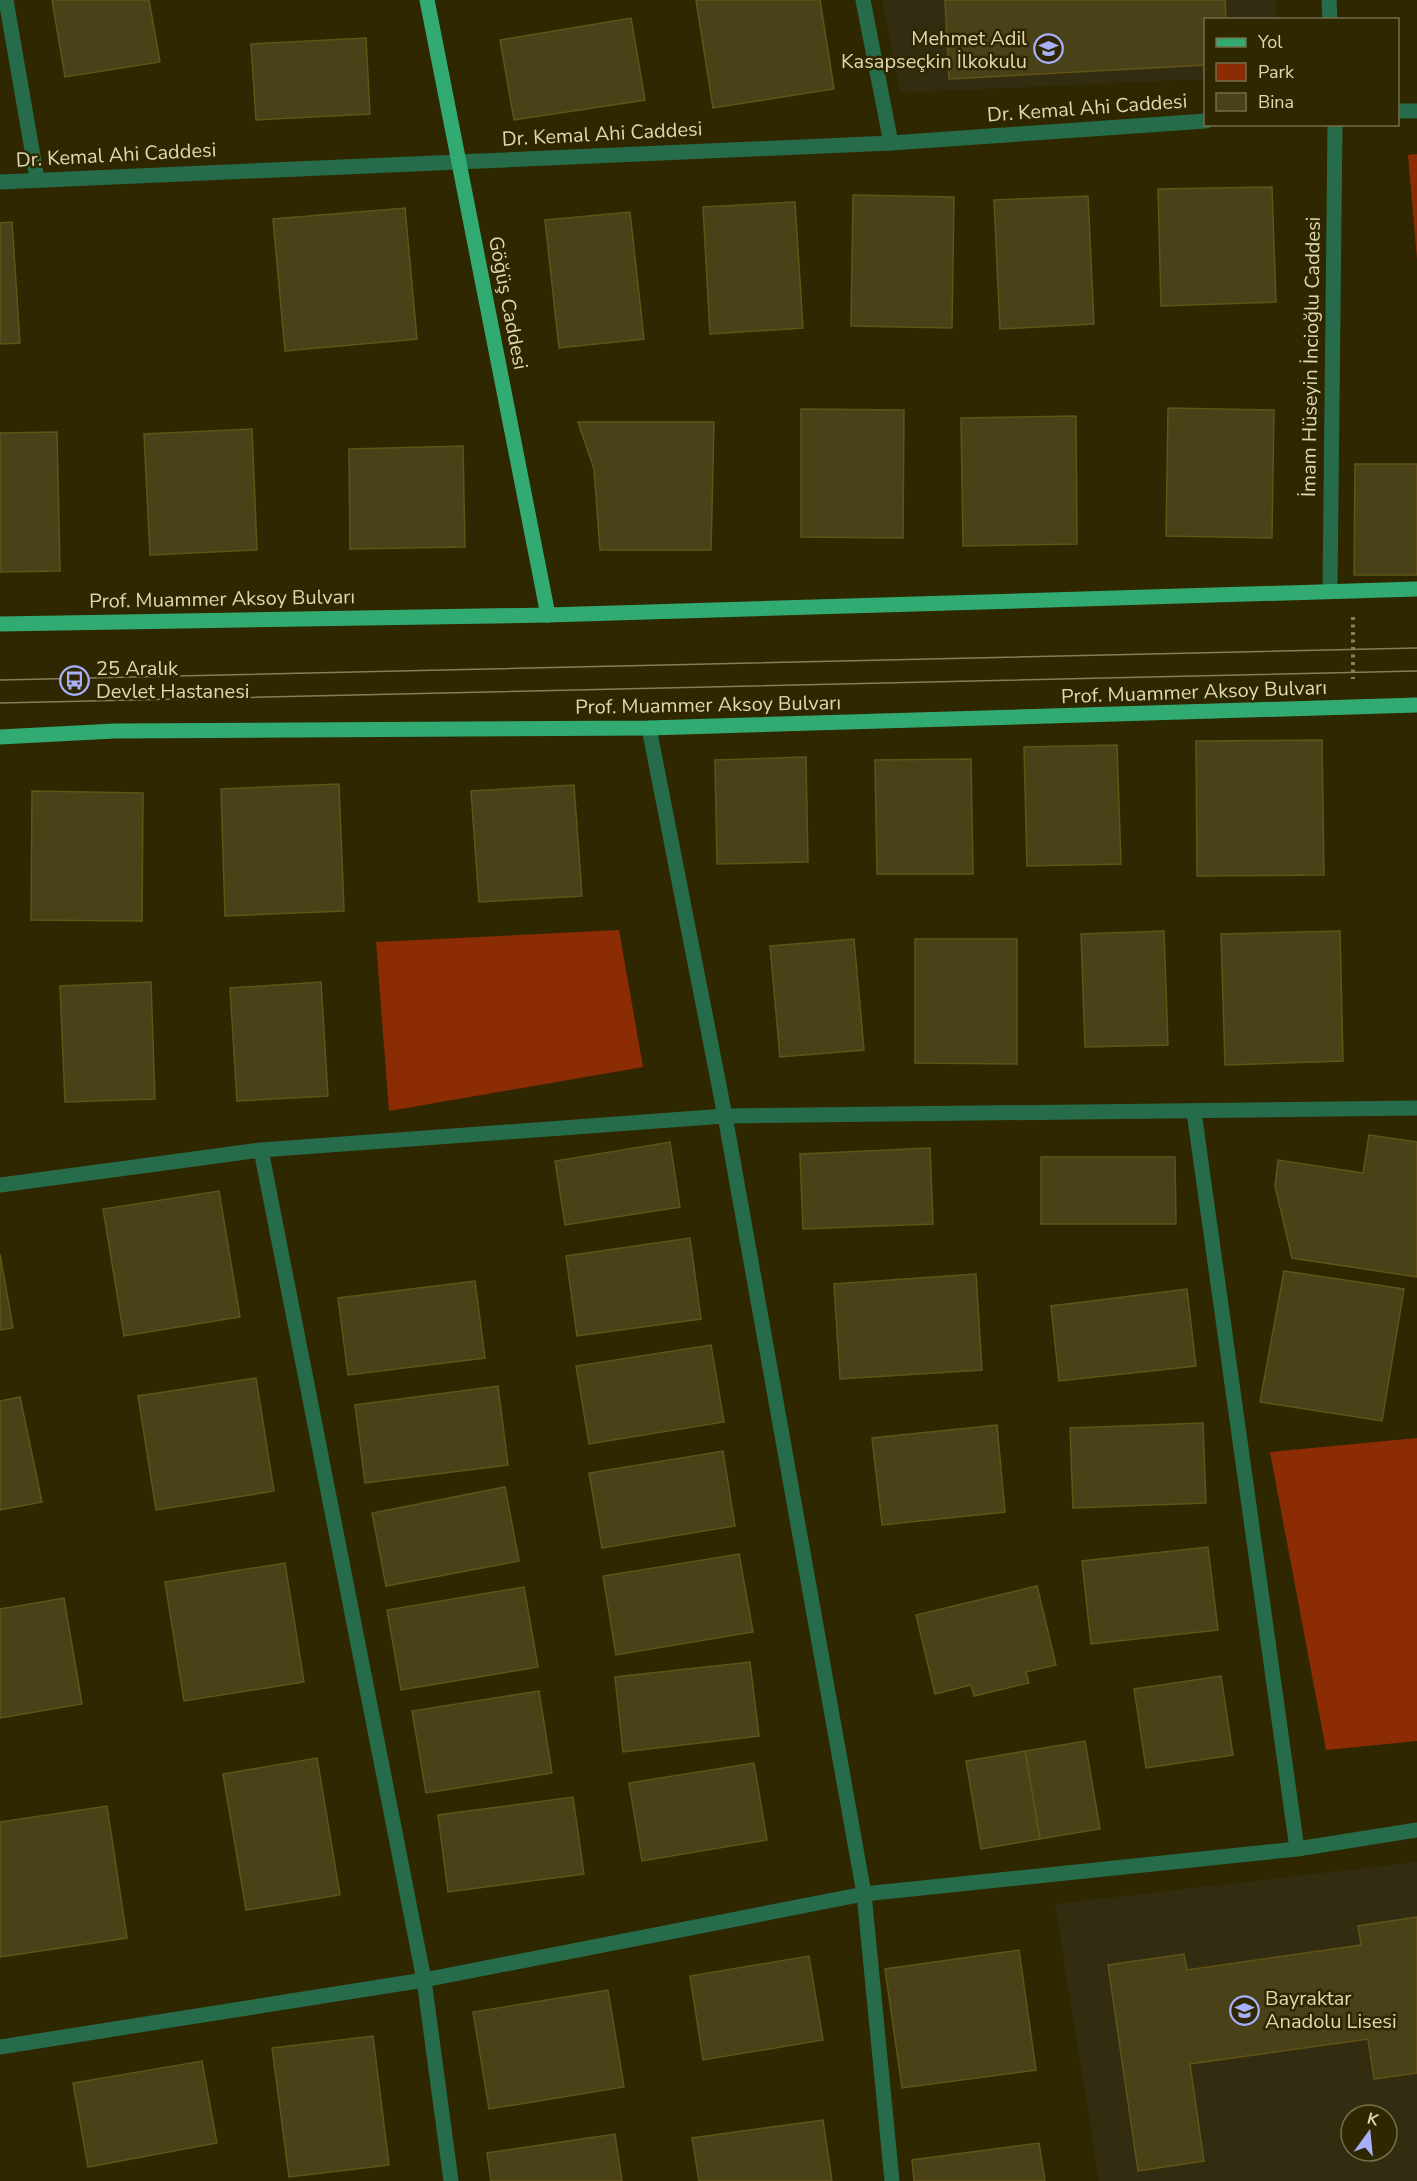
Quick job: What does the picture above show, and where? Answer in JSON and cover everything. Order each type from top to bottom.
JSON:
[{"type":"main road","name":"Göğüş Caddesi","points":[[427,0],[548,615]]},
{"type":"main road","name":"Prof. Muammer Aksoy Bulvarı","points":[[0,624],[548,615],[1417,589]]},
{"type":"main road","name":"Prof. Muammer Aksoy Bulvarı","points":[[0,737],[114,731],[649,728],[1417,707]]},
{"type":"street","points":[[6,0],[38,179]]},
{"type":"street","points":[[863,0],[891,142]]},
{"type":"street","points":[[1329,0],[1330,18]]},
{"type":"street","points":[[1399,111],[1417,111]]},
{"type":"street","name":"Dr. Kemal Ahi Caddesi","points":[[0,182],[891,142],[1204,121]]},
{"type":"street","name":"İmam Hüseyin İncioğlu Caddesi","points":[[1330,590],[1335,126]]},
{"type":"street","points":[[649,728],[725,1116],[864,1894],[892,2181]]},
{"type":"street","points":[[0,1185],[261,1150],[725,1116],[1417,1108]]},
{"type":"street","points":[[1194,1112],[1297,1849]]},
{"type":"street","points":[[261,1150],[424,1980],[452,2181]]},
{"type":"street","points":[[0,2047],[424,1980],[864,1894],[1297,1849],[1417,1830]]},
{"type":"path","points":[[1352,590],[1353,708]]},
{"type":"shaded area","name":"Mehmet Adil Kasapseçkin İlkokulu","points":[[882,0],[1276,0],[1277,18],[1204,18],[1204,79],[900,93]]},
{"type":"shaded area","name":"Bayraktar Anadolu Lisesi","points":[[1417,1862],[1417,2181],[1099,2181],[1055,1904]]},
{"type":"green space","points":[[1417,154],[1417,259],[1408,155]]},
{"type":"green space","points":[[619,930],[643,1067],[389,1111],[376,942]]},
{"type":"green space","points":[[1417,1438],[1417,1741],[1326,1750],[1270,1452]]},
{"type":"building","points":[[52,0],[149,0],[160,62],[65,77]]},
{"type":"building","points":[[696,0],[820,0],[834,89],[713,108]]},
{"type":"building","name":"Mehmet Adil Kasapseçkin İlkokulu","points":[[945,0],[1225,0],[1226,18],[1204,18],[1204,65],[949,79]]},
{"type":"building","points":[[631,18],[645,100],[514,120],[500,40]]},
{"type":"building","points":[[366,38],[370,114],[256,120],[251,44]]},
{"type":"building","points":[[1272,187],[1276,302],[1161,306],[1158,189]]},
{"type":"building","points":[[853,195],[954,197],[952,328],[851,326]]},
{"type":"building","points":[[1088,196],[1094,324],[1000,329],[994,200]]},
{"type":"building","points":[[795,202],[803,328],[710,334],[703,207]]},
{"type":"building","points":[[405,208],[417,339],[285,351],[273,219]]},
{"type":"building","points":[[630,212],[644,339],[559,348],[545,220]]},
{"type":"building","points":[[12,222],[20,343],[0,344],[0,223]]},
{"type":"building","points":[[1168,408],[1274,410],[1272,538],[1166,536]]},
{"type":"building","points":[[801,409],[904,410],[903,538],[801,537]]},
{"type":"building","points":[[1076,416],[1077,544],[963,546],[961,418]]},
{"type":"building","points":[[578,422],[714,422],[711,550],[600,550],[594,469]]},
{"type":"building","points":[[252,429],[257,550],[150,555],[144,434]]},
{"type":"building","points":[[57,432],[60,571],[0,572],[0,433]]},
{"type":"building","points":[[463,446],[465,547],[350,549],[349,449]]},
{"type":"building","points":[[1355,464],[1417,464],[1417,575],[1354,575]]},
{"type":"building","points":[[1322,740],[1324,875],[1197,876],[1196,741]]},
{"type":"building","points":[[1117,745],[1121,864],[1027,866],[1024,747]]},
{"type":"building","points":[[806,757],[808,862],[717,864],[715,760]]},
{"type":"building","points":[[971,759],[973,874],[877,874],[875,760]]},
{"type":"building","points":[[339,784],[344,911],[225,916],[221,789]]},
{"type":"building","points":[[574,785],[582,896],[479,902],[471,791]]},
{"type":"building","points":[[32,791],[143,793],[142,921],[31,920]]},
{"type":"building","points":[[1164,931],[1168,1045],[1085,1047],[1081,934]]},
{"type":"building","points":[[1340,931],[1343,1061],[1225,1065],[1221,934]]},
{"type":"building","points":[[854,939],[864,1050],[780,1057],[770,946]]},
{"type":"building","points":[[915,939],[1017,939],[1017,1064],[915,1063]]},
{"type":"building","points":[[151,982],[155,1099],[65,1102],[60,986]]},
{"type":"building","points":[[321,982],[328,1096],[237,1101],[230,988]]},
{"type":"building","points":[[1369,1135],[1417,1142],[1417,1277],[1292,1258],[1275,1186],[1278,1160],[1363,1173]]},
{"type":"building","points":[[670,1142],[680,1207],[565,1225],[555,1161]]},
{"type":"building","points":[[930,1148],[933,1224],[803,1229],[800,1154]]},
{"type":"building","points":[[1041,1157],[1175,1157],[1176,1224],[1041,1224]]},
{"type":"building","points":[[219,1191],[240,1317],[124,1336],[103,1209]]},
{"type":"building","points":[[690,1238],[701,1319],[577,1336],[566,1256]]},
{"type":"building","points":[[0,1254],[13,1328],[0,1330]]},
{"type":"building","points":[[1284,1271],[1404,1289],[1382,1421],[1260,1402]]},
{"type":"building","points":[[976,1274],[982,1370],[840,1379],[834,1284]]},
{"type":"building","points":[[475,1281],[485,1358],[348,1375],[338,1298]]},
{"type":"building","points":[[1187,1289],[1196,1366],[1059,1381],[1051,1306]]},
{"type":"building","points":[[711,1345],[724,1422],[589,1444],[576,1366]]},
{"type":"building","points":[[256,1378],[274,1491],[156,1510],[138,1396]]},
{"type":"building","points":[[498,1386],[508,1465],[365,1483],[355,1405]]},
{"type":"building","points":[[20,1397],[42,1502],[0,1510],[0,1401]]},
{"type":"building","points":[[1203,1423],[1206,1503],[1073,1508],[1070,1428]]},
{"type":"building","points":[[997,1425],[1005,1512],[882,1525],[872,1438]]},
{"type":"building","points":[[723,1451],[735,1526],[602,1548],[589,1473]]},
{"type":"building","points":[[505,1487],[519,1561],[386,1586],[372,1513]]},
{"type":"building","points":[[1208,1547],[1218,1630],[1091,1644],[1082,1561]]},
{"type":"building","points":[[739,1554],[753,1632],[616,1655],[603,1576]]},
{"type":"building","points":[[285,1563],[304,1682],[184,1701],[165,1582]]},
{"type":"building","points":[[1037,1586],[1056,1665],[1026,1672],[1029,1683],[974,1696],[971,1685],[935,1694],[916,1615]]},
{"type":"building","points":[[524,1587],[538,1667],[401,1690],[387,1610]]},
{"type":"building","points":[[64,1598],[82,1704],[0,1718],[0,1609]]},
{"type":"building","points":[[750,1662],[759,1736],[623,1752],[615,1677]]},
{"type":"building","points":[[1221,1676],[1233,1755],[1146,1768],[1134,1689]]},
{"type":"building","points":[[539,1691],[552,1773],[426,1793],[412,1711]]},
{"type":"building","points":[[1085,1741],[1100,1829],[1040,1839],[1025,1751]]},
{"type":"building","points":[[1025,1751],[1040,1839],[981,1849],[966,1761]]},
{"type":"building","points":[[317,1758],[340,1895],[246,1910],[223,1774]]},
{"type":"building","points":[[754,1763],[767,1840],[642,1861],[629,1783]]},
{"type":"building","points":[[573,1797],[584,1874],[448,1892],[438,1815]]},
{"type":"building","points":[[107,1806],[127,1938],[0,1957],[0,1822]]},
{"type":"building","points":[[1417,1917],[1417,2073],[1374,2079],[1368,2039],[1190,2064],[1204,2161],[1138,2171],[1108,1965],[1184,1954],[1187,1970],[1361,1945],[1358,1926]]},
{"type":"building","points":[[1019,1950],[1036,2070],[902,2088],[885,1969]]},
{"type":"building","points":[[809,1956],[823,2040],[703,2060],[690,1976]]},
{"type":"building","points":[[608,1990],[624,2087],[489,2109],[473,2012]]},
{"type":"building","points":[[373,2036],[389,2165],[289,2177],[272,2048]]},
{"type":"building","points":[[202,2061],[217,2143],[88,2167],[73,2083]]},
{"type":"building","points":[[823,2120],[832,2181],[699,2181],[692,2138]]},
{"type":"building","points":[[615,2134],[622,2181],[491,2181],[487,2153]]},
{"type":"building","points":[[1039,2143],[1045,2181],[914,2181],[912,2160]]},
{"type":"tram line","points":[[0,680],[1417,648]]},
{"type":"tram line","points":[[0,703],[1417,671]]},
{"type":"place","name":"Mehmet Adil Kasapseçkin İlkokulu","points":[[1048,49]]},
{"type":"place","name":"25 Aralık Devlet Hastanesi","points":[[75,680]]},
{"type":"place","name":"Bayraktar Anadolu Lisesi","points":[[1244,2010]]}]
